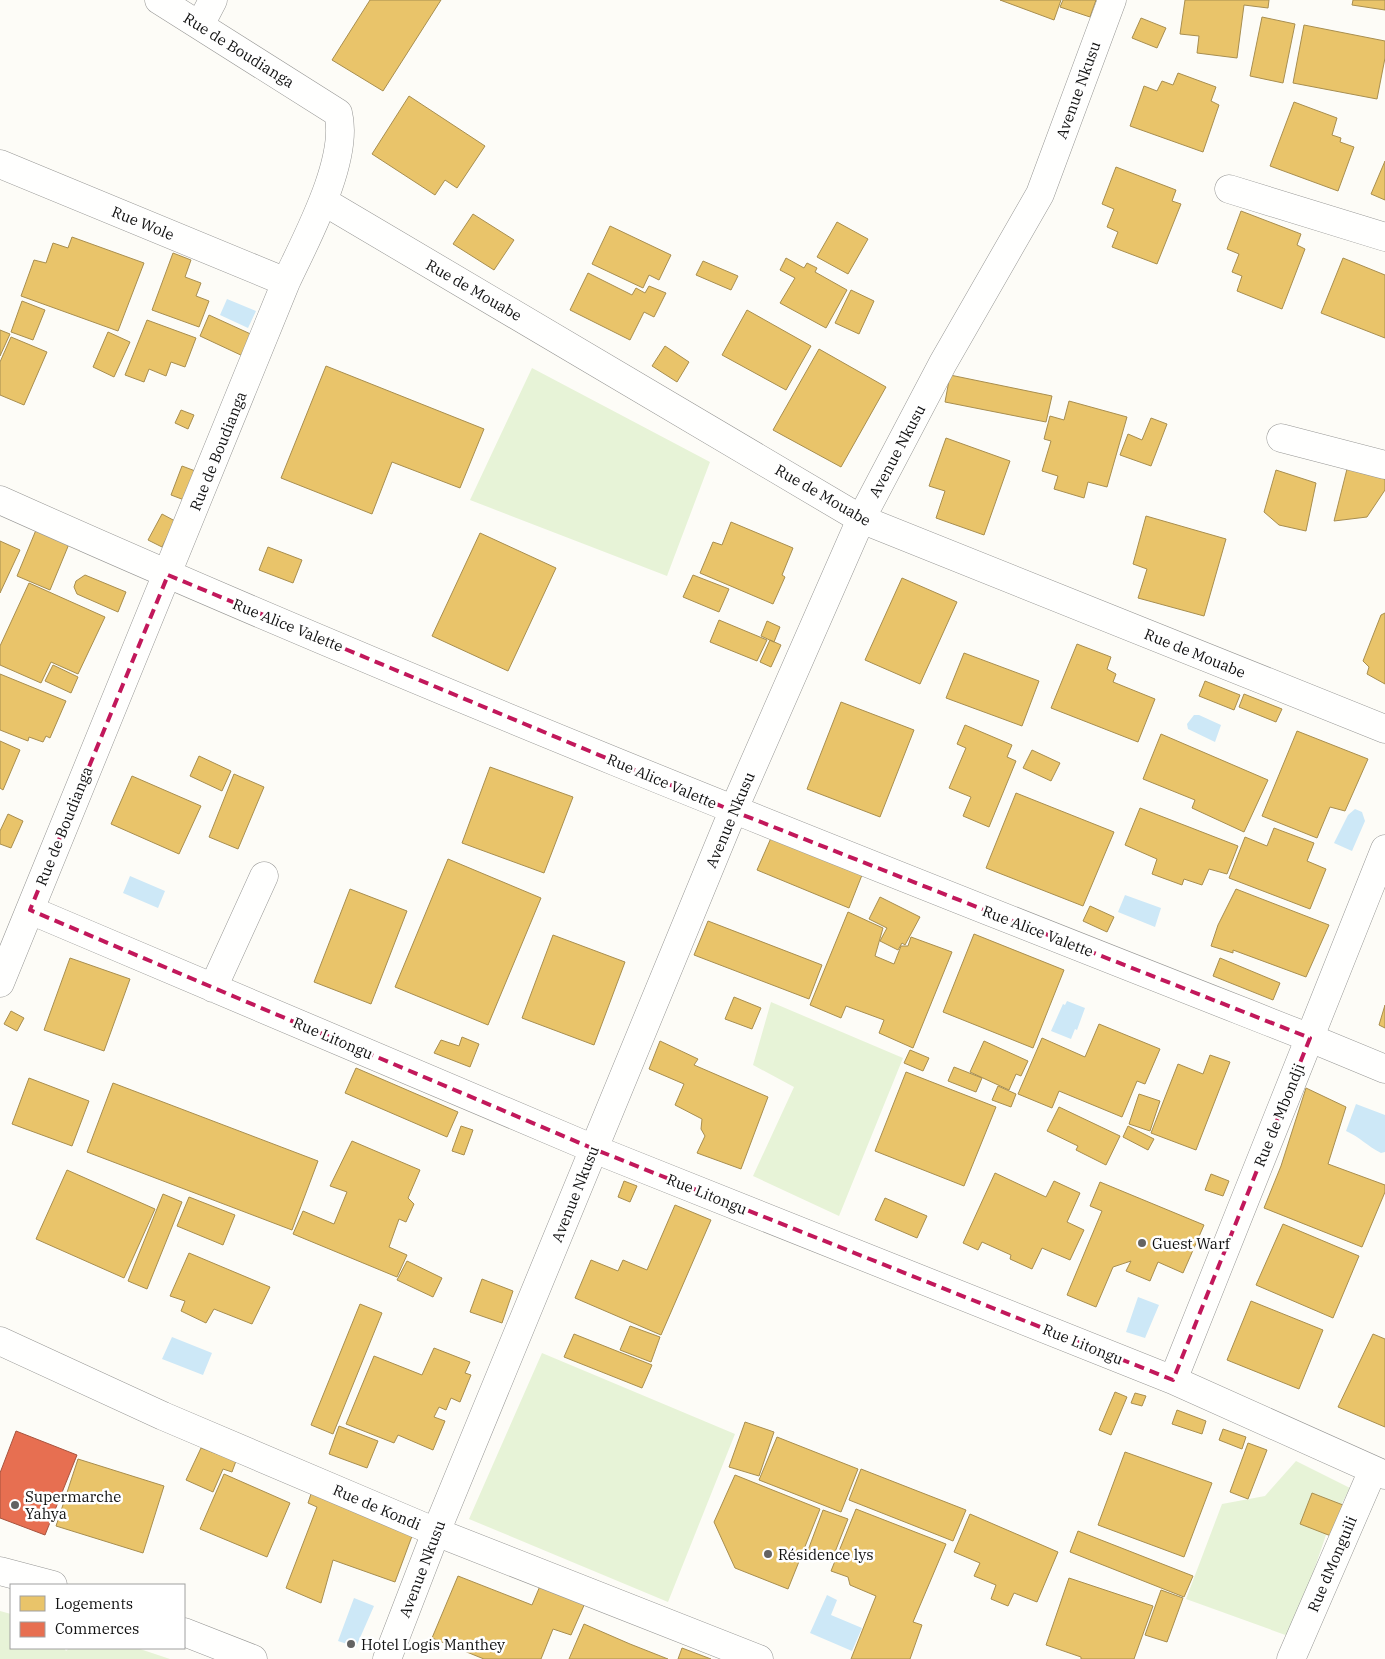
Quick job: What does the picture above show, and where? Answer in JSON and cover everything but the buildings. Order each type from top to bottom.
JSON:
[{"type":"street","name":"Rue de Boudianga","points":[[0,983],[168,576],[286,282],[323,201],[341,142],[342,126],[338,113],[159,0]]},
{"type":"street","points":[[200,25],[213,0]]},
{"type":"street","name":"Avenue Nkusu","points":[[387,1659],[436,1532],[732,811],[861,520],[943,363],[1040,194],[1112,0]]},
{"type":"street","name":"Rue Wole","points":[[0,164],[286,282]]},
{"type":"street","points":[[1229,189],[1385,237]]},
{"type":"street","name":"Rue de Mouabe","points":[[323,201],[861,520],[1385,729]]},
{"type":"street","points":[[1281,438],[1385,465]]},
{"type":"street","name":"Rue Alice Valette","points":[[0,500],[168,576],[732,811],[1310,1038],[1385,1070]]},
{"type":"street","name":"Rue de Mbondji","points":[[1173,1380],[1385,849]]},
{"type":"street","points":[[214,988],[264,876]]},
{"type":"street","name":"Rue Litongu","points":[[30,910],[594,1149],[1173,1380],[1379,1472]]},
{"type":"street","name":"Rue de Kondi","points":[[0,1341],[163,1416],[436,1532],[759,1659]]},
{"type":"street","name":"Rue dMonguili","points":[[1291,1659],[1379,1472]]},
{"type":"street","points":[[0,1572],[49,1584]]},
{"type":"street","points":[[185,1632],[253,1659]]},
{"type":"highlighted area","points":[[168,575],[733,811],[1310,1038],[1173,1380],[594,1149],[30,910]]},
{"type":"green space","points":[[532,368],[710,462],[667,576],[470,500]]},
{"type":"green space","points":[[771,1002],[903,1058],[839,1216],[753,1176],[794,1087],[753,1065]]},
{"type":"green space","points":[[542,1353],[735,1434],[668,1602],[469,1519]]},
{"type":"green space","points":[[1296,1461],[1350,1488],[1327,1532],[1291,1637],[1186,1599],[1222,1504],[1265,1496]]},
{"type":"green space","points":[[0,1611],[10,1614],[10,1649],[65,1649],[66,1651],[68,1649],[140,1649],[170,1659],[0,1659]]},
{"type":"water","points":[[227,299],[256,311],[248,328],[220,315]]},
{"type":"water","points":[[1194,715],[1199,715],[1221,725],[1215,742],[1188,729],[1187,724]]},
{"type":"water","points":[[1355,809],[1362,812],[1365,821],[1352,851],[1334,843],[1348,815]]},
{"type":"water","points":[[130,876],[165,891],[158,908],[123,893]]},
{"type":"water","points":[[1125,895],[1161,908],[1155,927],[1118,912]]},
{"type":"water","points":[[1067,1001],[1085,1008],[1077,1030],[1075,1029],[1071,1039],[1051,1031],[1063,1004],[1065,1005]]},
{"type":"water","points":[[1356,1104],[1385,1115],[1385,1152],[1381,1153],[1346,1131]]},
{"type":"water","points":[[1138,1297],[1159,1305],[1145,1338],[1126,1332]]},
{"type":"water","points":[[172,1337],[212,1353],[203,1375],[162,1359]]},
{"type":"water","points":[[827,1595],[837,1600],[831,1615],[862,1628],[852,1651],[810,1633]]},
{"type":"water","points":[[354,1598],[374,1606],[356,1647],[338,1641]]},
{"type":"place","name":"Guest Warf","points":[[1142,1243]]},
{"type":"place","name":"Supermarche Yahya","points":[[15,1505]]},
{"type":"place","name":"Résidence lys","points":[[768,1554]]},
{"type":"place","name":"Hotel Logis Manthey","points":[[351,1644]]}]
